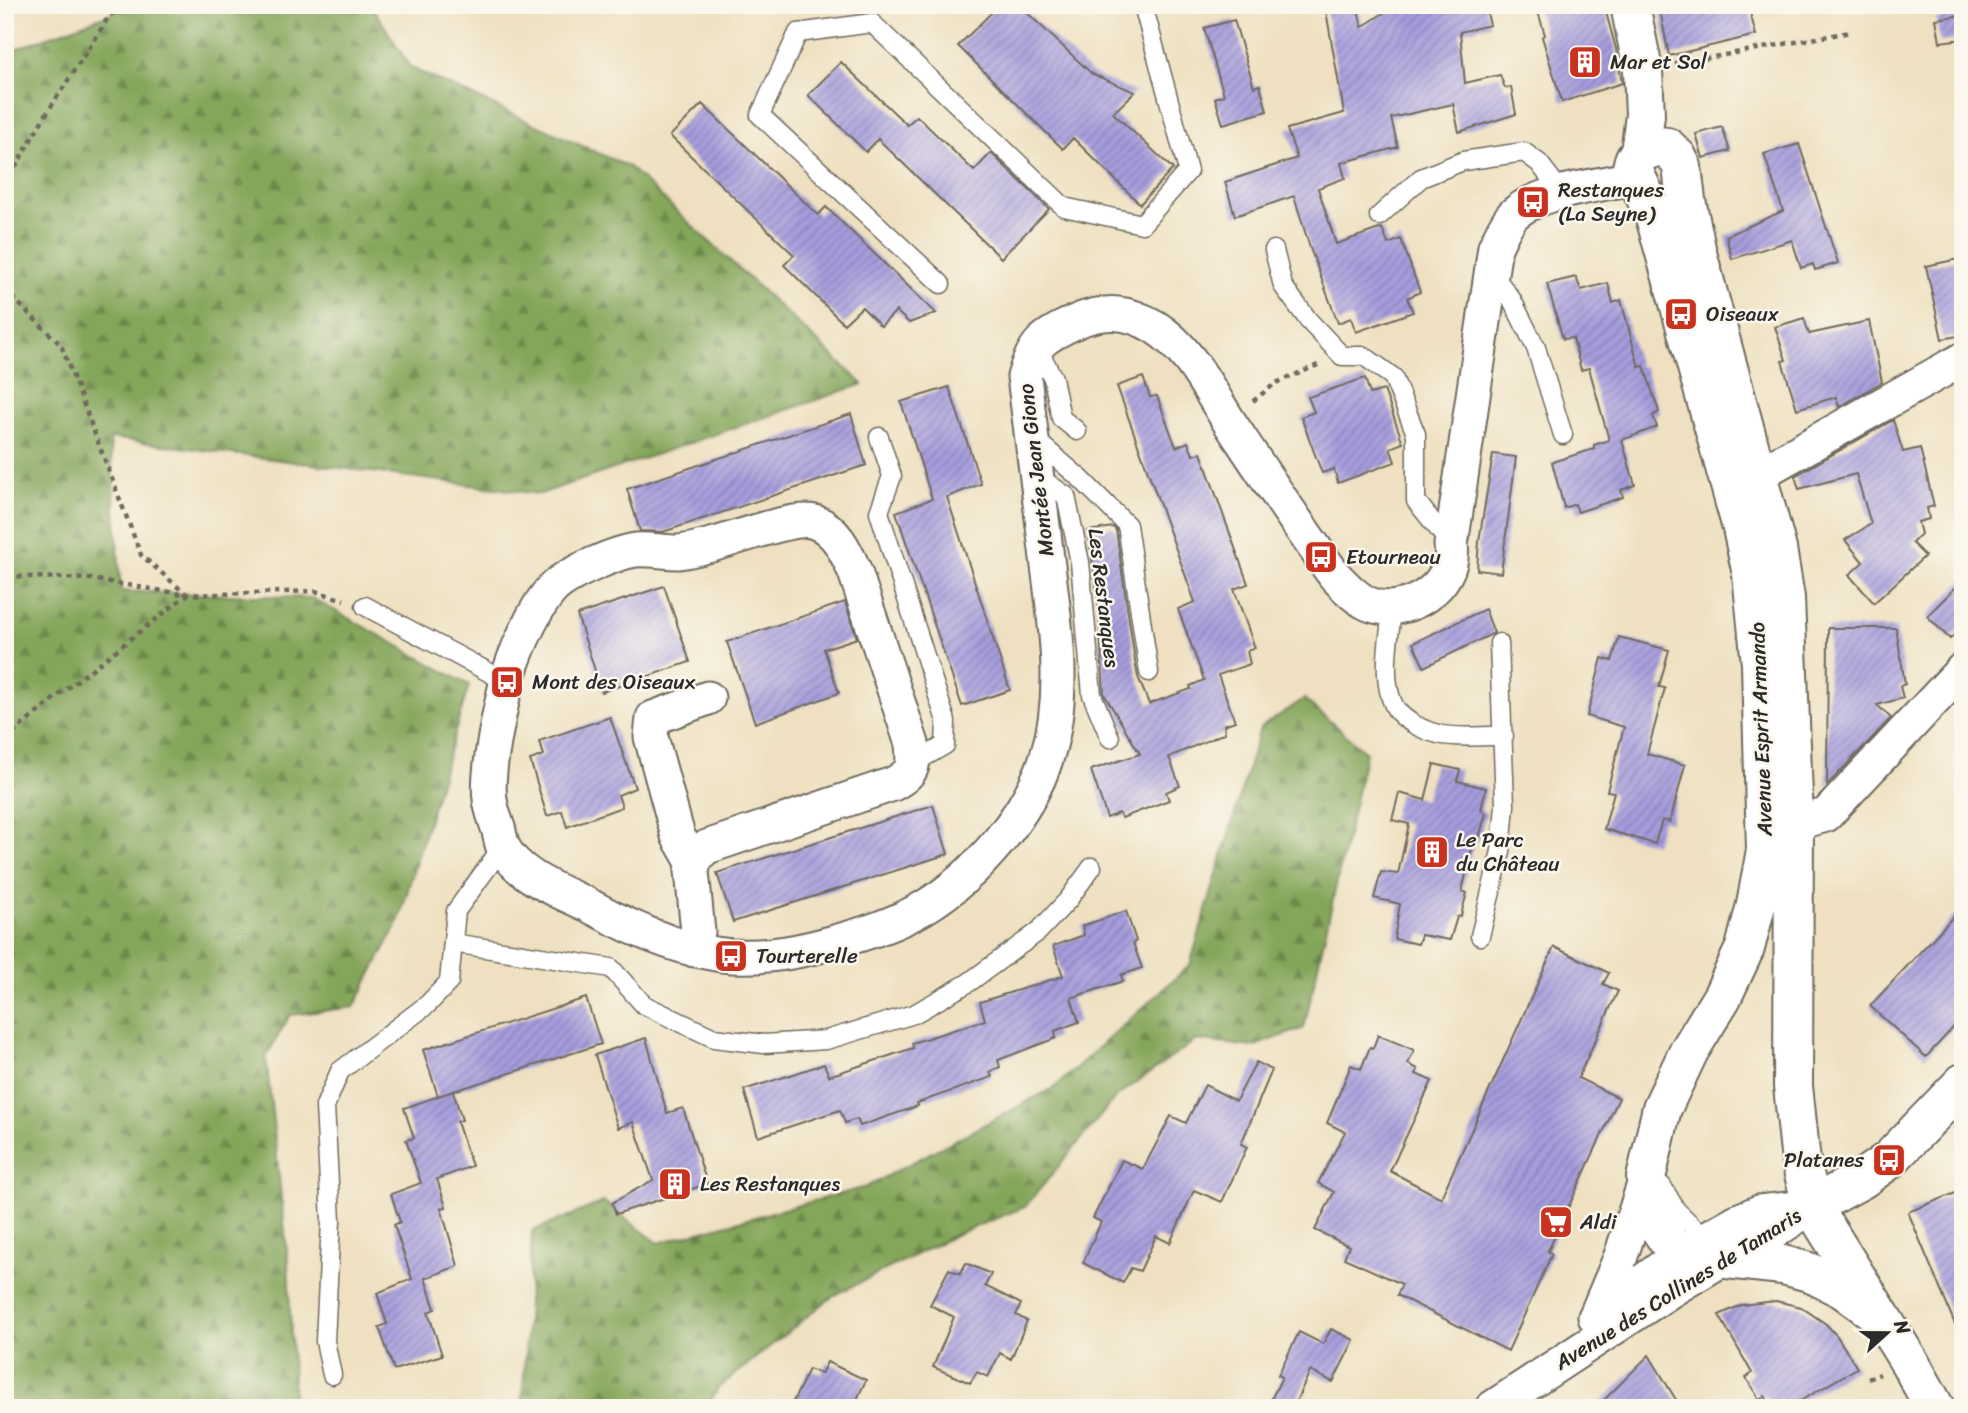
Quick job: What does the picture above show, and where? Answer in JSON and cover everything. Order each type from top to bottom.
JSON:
[{"type":"street","points":[[1037,347],[1051,334],[1087,317],[1110,312],[1131,315],[1157,328],[1183,349],[1228,421],[1335,576],[1370,605],[1392,607],[1426,598],[1443,581],[1452,557],[1451,545],[1495,247],[1514,214],[1533,202],[1637,165],[1644,115],[1643,70],[1630,5]]},
{"type":"street","name":"Avenue Esprit Armando","points":[[1649,1160],[1662,1108],[1689,1051],[1722,997],[1745,948],[1766,850],[1761,664],[1752,574],[1742,528],[1655,217],[1637,165],[1658,146],[1667,147],[1682,167],[1697,253],[1777,550],[1786,598],[1794,821],[1793,1086],[1801,1162],[1812,1206],[1880,1316],[1930,1406]]},
{"type":"street","name":"Montée Jean Giono","points":[[507,682],[490,778],[490,799],[503,846],[514,862],[530,874],[618,921],[694,950],[731,956],[768,956],[799,952],[894,923],[923,908],[949,890],[992,849],[1016,821],[1047,757],[1056,715],[1058,666],[1055,618],[1024,377],[1031,353],[1037,347]]},
{"type":"street","points":[[1757,475],[1963,359]]},
{"type":"street","points":[[507,682],[523,638],[539,609],[553,588],[579,570],[636,550],[680,552],[792,522],[811,520],[830,531],[844,547],[855,572],[912,744],[914,763],[907,776],[893,784],[707,847],[694,862],[692,871],[698,932],[694,950]]},
{"type":"street","points":[[1794,821],[1826,815],[1963,670]]},
{"type":"street","points":[[694,862],[678,836],[651,737],[653,718],[708,698]]},
{"type":"street","points":[[1812,1206],[1889,1160],[1963,1083]]},
{"type":"street","points":[[1649,1160],[1660,1229],[1673,1248],[1711,1250],[1809,1272],[1843,1289],[1880,1316]]},
{"type":"street","name":"Avenue des Collines de Tamaris","points":[[1548,1370],[1596,1315],[1621,1256],[1649,1160]]},
{"type":"street","name":"Avenue des Collines de Tamaris","points":[[1596,1315],[1711,1250],[1771,1234],[1812,1206]]},
{"type":"street","name":"Avenue des Collines de Tamaris","points":[[1492,1408],[1711,1250]]},
{"type":"lane","points":[[941,284],[760,115],[798,33],[872,23],[1064,206],[1142,224],[1188,172],[1143,5]]},
{"type":"lane","points":[[1379,216],[1422,178],[1464,160],[1524,152],[1539,163],[1563,193]]},
{"type":"lane","points":[[1274,250],[1283,286],[1309,321],[1342,355],[1364,356],[1392,377],[1416,433],[1416,501],[1451,545]]},
{"type":"lane","points":[[1492,273],[1512,300],[1536,348],[1563,435]]},
{"type":"lane","points":[[1037,347],[1053,378],[1061,418],[1077,431]]},
{"type":"lane","points":[[879,437],[892,477],[878,512],[946,722],[945,745],[914,763]]},
{"type":"lane","name":"Les Restanques","points":[[1032,437],[1081,479],[1127,525],[1149,673]]},
{"type":"lane","name":"Les Restanques","points":[[1037,476],[1066,496],[1080,562],[1093,695],[1110,738]]},
{"type":"lane","points":[[365,606],[507,682]]},
{"type":"lane","points":[[1392,607],[1388,685],[1396,709],[1409,721],[1439,734],[1504,736]]},
{"type":"lane","points":[[1480,936],[1501,851],[1506,805],[1499,643]]},
{"type":"lane","points":[[332,1375],[325,1341],[331,1221],[325,1106],[340,1071],[428,1004],[449,982],[456,911],[503,846]]},
{"type":"lane","points":[[453,943],[611,968],[644,1005],[714,1038],[764,1044],[825,1040],[914,1014],[968,983],[1038,932],[1068,900],[1091,867]]},
{"type":"path","points":[[5,185],[43,119],[110,15],[129,5]]},
{"type":"path","points":[[1643,70],[1850,32]]},
{"type":"path","points":[[5,290],[61,345],[141,555],[187,595]]},
{"type":"path","points":[[1250,404],[1276,383],[1342,355]]},
{"type":"path","points":[[5,576],[91,579],[187,595],[314,591],[365,606]]},
{"type":"path","points":[[5,740],[187,595]]},
{"type":"green space","points":[[133,5],[371,5],[411,68],[629,167],[863,384],[540,494],[110,438],[121,591],[312,598],[469,685],[398,923],[354,1007],[290,1015],[266,1057],[288,1260],[294,1408],[5,1408],[5,53]]},
{"type":"green space","points":[[1304,699],[1366,752],[1304,1028],[1252,1047],[1196,1040],[1116,1097],[1025,1207],[957,1234],[833,1296],[718,1388],[707,1408],[522,1408],[532,1231],[604,1202],[658,1243],[866,1187],[1055,1087],[1190,965],[1260,728]]},
{"type":"building","points":[[999,5],[1019,5],[1092,74],[1135,92],[1113,113],[1173,169],[1140,204],[1073,138],[1063,149],[958,46]]},
{"type":"building","points":[[1325,5],[1357,5],[1362,27],[1396,5],[1485,5],[1490,25],[1460,32],[1465,83],[1500,75],[1505,88],[1511,87],[1516,114],[1459,132],[1453,104],[1391,118],[1398,147],[1341,163],[1345,178],[1318,188],[1336,244],[1382,228],[1388,244],[1401,239],[1420,292],[1407,298],[1413,312],[1356,332],[1351,318],[1338,323],[1294,196],[1235,216],[1225,182],[1297,158],[1287,129],[1344,113]]},
{"type":"building","name":"Mar et Sol","points":[[1536,5],[1604,5],[1622,83],[1562,102],[1542,37],[1545,35]]},
{"type":"building","points":[[1659,5],[1748,5],[1756,35],[1669,56]]},
{"type":"building","points":[[1963,15],[1963,39],[1940,42],[1936,19]]},
{"type":"building","points":[[1234,20],[1254,87],[1260,85],[1267,111],[1223,124],[1215,98],[1224,95],[1204,28]]},
{"type":"building","points":[[841,62],[907,125],[917,116],[974,171],[991,153],[1049,209],[1001,258],[878,139],[866,152],[808,95]]},
{"type":"building","points":[[702,104],[818,215],[826,207],[936,313],[909,323],[896,311],[881,326],[862,307],[844,324],[784,265],[794,255],[670,136]]},
{"type":"building","points":[[1722,127],[1730,151],[1703,158],[1696,134]]},
{"type":"building","points":[[1799,144],[1838,263],[1815,270],[1813,264],[1801,268],[1792,240],[1732,259],[1726,236],[1783,211],[1764,154]]},
{"type":"building","points":[[1963,258],[1963,335],[1942,339],[1926,266]]},
{"type":"building","points":[[1576,277],[1581,290],[1608,283],[1613,303],[1621,300],[1639,367],[1644,366],[1659,412],[1653,416],[1657,427],[1622,440],[1635,485],[1621,490],[1623,497],[1578,512],[1575,504],[1564,508],[1552,462],[1594,449],[1594,445],[1609,440],[1589,368],[1581,370],[1573,338],[1563,339],[1547,284]]},
{"type":"building","points":[[1804,318],[1809,334],[1869,321],[1882,382],[1839,407],[1836,397],[1797,409],[1775,327]]},
{"type":"building","points":[[1143,377],[1150,397],[1157,396],[1176,447],[1188,442],[1193,455],[1201,453],[1248,584],[1234,589],[1255,648],[1247,651],[1250,664],[1218,675],[1235,721],[1224,725],[1225,733],[1169,757],[1180,786],[1166,792],[1169,800],[1122,818],[1119,813],[1107,818],[1091,770],[1140,754],[1104,694],[1098,599],[1088,531],[1113,527],[1116,530],[1138,677],[1149,704],[1191,689],[1190,686],[1204,680],[1178,609],[1195,602],[1117,386]]},
{"type":"building","points":[[1365,378],[1370,394],[1384,390],[1403,443],[1390,448],[1395,462],[1338,483],[1334,469],[1322,473],[1301,417],[1314,412],[1308,397]]},
{"type":"building","points":[[949,387],[981,484],[947,497],[1010,690],[962,706],[896,512],[932,499],[901,402]]},
{"type":"building","points":[[851,414],[866,465],[663,532],[640,531],[627,489]]},
{"type":"building","points":[[1893,420],[1903,452],[1920,448],[1934,506],[1927,508],[1929,519],[1918,522],[1921,534],[1912,543],[1925,556],[1874,603],[1849,575],[1863,562],[1845,540],[1871,524],[1856,474],[1799,489],[1795,476]]},
{"type":"building","points":[[1493,454],[1516,457],[1501,573],[1477,570]]},
{"type":"building","points":[[1963,580],[1963,627],[1950,639],[1927,616]]},
{"type":"building","points":[[664,586],[690,662],[602,692],[577,615]]},
{"type":"building","points":[[845,602],[857,638],[824,649],[839,693],[755,723],[727,642]]},
{"type":"building","points":[[1485,609],[1494,633],[1424,667],[1413,643]]},
{"type":"building","points":[[1828,628],[1896,628],[1905,684],[1900,686],[1903,698],[1877,705],[1891,718],[1827,785]]},
{"type":"building","points":[[1619,637],[1669,650],[1659,687],[1665,688],[1647,754],[1685,765],[1670,822],[1662,820],[1655,844],[1604,829],[1614,792],[1607,791],[1624,727],[1587,716],[1602,658],[1612,661]]},
{"type":"building","points":[[610,717],[635,788],[618,795],[622,807],[567,827],[562,811],[547,816],[530,760],[544,755],[539,741]]},
{"type":"building","name":"Le Parc du Château","points":[[1434,764],[1460,770],[1457,781],[1486,788],[1481,810],[1486,813],[1478,841],[1474,840],[1462,891],[1467,893],[1461,916],[1457,917],[1450,940],[1421,935],[1418,944],[1394,939],[1400,904],[1374,898],[1381,872],[1398,874],[1409,824],[1392,820],[1399,793],[1425,800]]},
{"type":"building","points":[[933,805],[948,854],[733,922],[717,873]]},
{"type":"building","points":[[1963,906],[1963,1017],[1926,1057],[1870,1006]]},
{"type":"building","name":"Les Restanques","points":[[1126,911],[1142,968],[1121,975],[1123,981],[1071,998],[1079,1022],[1055,1031],[1056,1038],[998,1060],[1000,1067],[990,1072],[992,1077],[860,1126],[857,1119],[845,1123],[840,1110],[758,1137],[744,1090],[824,1064],[829,1076],[913,1048],[912,1043],[985,1020],[980,1002],[1063,976],[1053,946],[1084,935],[1082,926]]},
{"type":"building","points":[[1554,947],[1609,973],[1603,984],[1618,991],[1578,1078],[1619,1098],[1548,1251],[1552,1254],[1508,1351],[1397,1295],[1402,1284],[1344,1258],[1349,1246],[1315,1230],[1334,1192],[1318,1183],[1345,1132],[1327,1123],[1351,1065],[1361,1069],[1378,1035],[1414,1050],[1408,1064],[1418,1069],[1416,1074],[1432,1081],[1390,1171],[1441,1198]]},
{"type":"building","points":[[586,998],[601,1044],[438,1096],[423,1050]]},
{"type":"building","points":[[646,1038],[667,1113],[683,1108],[707,1184],[616,1214],[612,1203],[653,1180],[633,1122],[618,1128],[595,1055]]},
{"type":"building","points":[[1256,1062],[1272,1070],[1241,1144],[1247,1147],[1222,1202],[1194,1190],[1170,1243],[1156,1236],[1140,1271],[1131,1268],[1123,1283],[1083,1263],[1101,1222],[1093,1218],[1122,1160],[1143,1169],[1171,1116],[1186,1123],[1205,1085],[1236,1101]]},
{"type":"building","points":[[453,1091],[462,1120],[457,1122],[472,1166],[437,1179],[446,1207],[441,1208],[458,1266],[425,1278],[435,1309],[428,1312],[442,1355],[394,1370],[379,1327],[387,1324],[377,1293],[412,1279],[394,1225],[400,1222],[391,1194],[421,1183],[406,1140],[414,1138],[404,1108]]},
{"type":"building","points":[[1963,1190],[1963,1341],[1962,1341],[1908,1212]]},
{"type":"building","points":[[966,1263],[991,1274],[985,1286],[1021,1304],[1016,1315],[1027,1321],[1011,1359],[1000,1353],[988,1377],[977,1372],[970,1383],[933,1367],[954,1317],[930,1305],[949,1269],[960,1274]]},
{"type":"building","points":[[1776,1301],[1801,1307],[1826,1324],[1857,1368],[1788,1408],[1772,1408],[1765,1396],[1759,1399],[1746,1378],[1752,1373],[1719,1315],[1741,1305]]},
{"type":"building","points":[[1331,1329],[1354,1340],[1333,1382],[1310,1371],[1293,1408],[1267,1408],[1282,1377],[1278,1375],[1299,1332],[1323,1344]]},
{"type":"building","points":[[1649,1355],[1681,1408],[1596,1408]]},
{"type":"building","points":[[827,1362],[866,1380],[853,1408],[790,1408],[809,1369],[821,1374]]},
{"type":"place","name":"Mar et Sol","points":[[1585,62]]},
{"type":"place","name":"Restanques (La Seyne)","points":[[1533,202]]},
{"type":"place","name":"Oiseaux","points":[[1681,314]]},
{"type":"place","name":"Etourneau","points":[[1321,557]]},
{"type":"place","name":"Mont des Oiseaux","points":[[507,682]]},
{"type":"place","name":"Le Parc du Château","points":[[1432,852]]},
{"type":"place","name":"Tourterelle","points":[[731,956]]},
{"type":"place","name":"Platanes","points":[[1889,1160]]},
{"type":"place","name":"Les Restanques","points":[[675,1184]]},
{"type":"place","name":"Aldi","points":[[1556,1222]]}]
